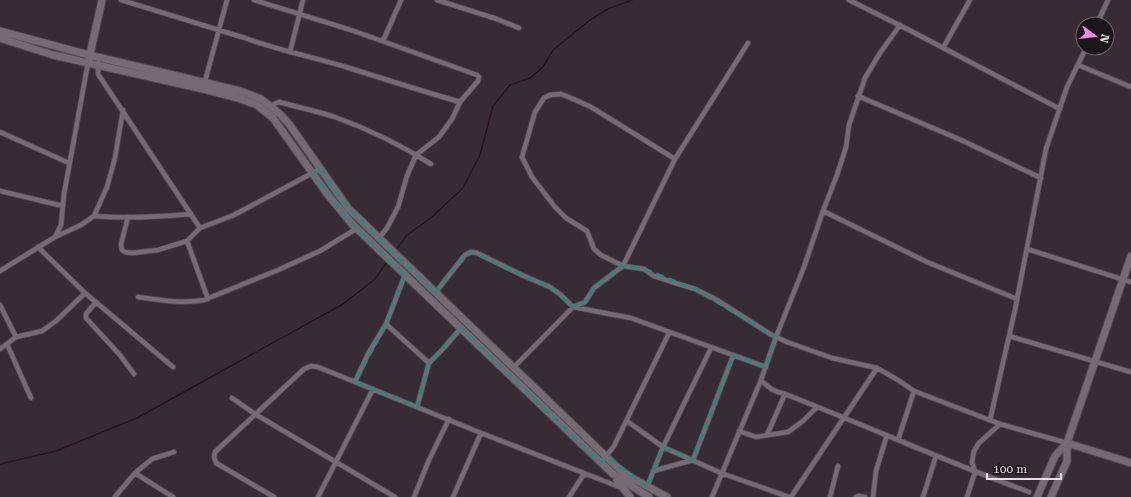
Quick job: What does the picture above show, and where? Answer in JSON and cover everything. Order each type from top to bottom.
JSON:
[{"type":"main road","points":[[89,59],[102,0]]},
{"type":"main road","points":[[0,30],[89,59]]},
{"type":"main road","points":[[0,38],[53,55],[99,61],[204,86],[251,95],[270,106],[289,124],[348,208],[513,368],[604,460],[630,497]]},
{"type":"main road","points":[[204,86],[257,104],[265,110],[280,127],[313,174],[356,229],[604,460],[623,472],[646,494]]},
{"type":"main road","points":[[1051,497],[1067,461],[1067,443],[1131,256]]},
{"type":"main road","points":[[1067,443],[1131,462]]},
{"type":"main road","points":[[1037,497],[1055,456],[1067,443]]},
{"type":"main road","points":[[613,474],[646,494],[667,497]]},
{"type":"street","points":[[122,0],[290,52],[460,102]]},
{"type":"street","points":[[204,86],[227,0]]},
{"type":"street","points":[[254,0],[383,41],[477,74],[479,77],[460,102],[452,119],[439,137],[416,155],[407,176],[398,207],[381,239]]},
{"type":"street","points":[[290,52],[303,0]]},
{"type":"street","points":[[383,41],[401,0]]},
{"type":"street","points":[[437,0],[497,19],[519,28]]},
{"type":"street","points":[[849,0],[1060,109]]},
{"type":"street","points":[[943,48],[970,0]]},
{"type":"street","points":[[1101,16],[1108,0]]},
{"type":"street","points":[[712,497],[761,380],[776,337],[799,280],[837,175],[846,147],[849,125],[865,78],[880,53],[900,25]]},
{"type":"street","points":[[513,368],[573,307],[585,302],[594,288],[622,266],[675,159],[748,43]]},
{"type":"street","points":[[990,420],[1017,299],[1046,149],[1067,87],[1082,56]]},
{"type":"street","points":[[55,237],[61,225],[69,163],[89,59]]},
{"type":"street","points":[[99,61],[98,74],[200,228]]},
{"type":"street","points":[[1078,65],[1131,87]]},
{"type":"street","points":[[675,159],[591,107],[561,94],[550,95],[544,98],[535,112],[522,153],[523,162],[532,177],[566,218],[587,231],[594,250],[601,255],[622,266],[644,269],[654,276],[695,289],[718,300],[776,337],[787,342],[832,358],[877,368],[914,391],[1000,424],[1067,443]]},
{"type":"street","points":[[858,96],[960,140],[1041,178]]},
{"type":"street","points":[[270,106],[278,102],[334,117],[363,128],[431,164]]},
{"type":"street","points":[[0,271],[55,237],[70,231],[94,216],[107,187],[123,110]]},
{"type":"street","points":[[0,132],[69,163]]},
{"type":"street","points":[[128,218],[121,244],[122,250],[132,253],[158,250],[187,241],[200,228],[234,214],[320,169]]},
{"type":"street","points":[[0,191],[63,206]]},
{"type":"street","points":[[823,212],[927,262],[1017,299]]},
{"type":"street","points":[[94,216],[128,218],[191,214]]},
{"type":"street","points":[[138,297],[194,302],[208,299],[320,251],[356,229]]},
{"type":"street","points":[[187,241],[208,299]]},
{"type":"street","points":[[38,247],[85,293],[173,367]]},
{"type":"street","points":[[1027,249],[1131,282]]},
{"type":"street","points":[[435,293],[465,255],[471,252],[477,253],[550,287],[573,307],[631,318],[766,367]]},
{"type":"street","points":[[355,382],[368,354],[386,324],[404,274]]},
{"type":"street","points":[[0,349],[16,337],[42,331],[85,293]]},
{"type":"street","points":[[96,302],[86,314],[86,318],[120,355],[134,374]]},
{"type":"street","points":[[0,305],[16,337]]},
{"type":"street","points":[[386,324],[428,362]]},
{"type":"street","points":[[417,407],[428,362],[443,349],[461,328]]},
{"type":"street","points":[[604,460],[614,446],[627,421],[669,333]]},
{"type":"street","points":[[1009,336],[1131,372]]},
{"type":"street","points":[[8,344],[31,398]]},
{"type":"street","points":[[646,494],[663,446],[711,348]]},
{"type":"street","points":[[693,460],[733,356]]},
{"type":"street","points":[[274,497],[216,463],[214,457],[215,452],[304,369],[310,366],[318,367],[624,489]]},
{"type":"street","points":[[627,421],[663,446],[693,460],[722,473],[790,497],[877,368]]},
{"type":"street","points":[[761,380],[770,389],[887,435],[975,472],[1029,492]]},
{"type":"street","points":[[318,497],[373,389]]},
{"type":"street","points":[[898,440],[914,391]]},
{"type":"street","points":[[768,435],[785,394]]},
{"type":"street","points":[[232,398],[255,414],[395,497]]},
{"type":"street","points":[[739,431],[756,437],[788,432],[803,421],[817,407]]},
{"type":"street","points":[[414,497],[429,460],[449,419]]},
{"type":"street","points":[[967,497],[975,472],[972,462],[974,451],[979,443],[1000,424]]},
{"type":"street","points":[[453,497],[481,433]]},
{"type":"street","points":[[873,497],[876,470],[887,435]]},
{"type":"street","points":[[115,497],[135,473],[152,459],[174,452]]},
{"type":"street","points":[[923,497],[936,456]]},
{"type":"street","points":[[653,471],[693,460]]},
{"type":"street","points":[[830,497],[838,466]]},
{"type":"street","points":[[135,473],[173,497]]},
{"type":"street","points":[[569,497],[584,474]]},
{"type":"street","points":[[856,497],[865,497]]},
{"type":"highlighted area","points":[[320,169],[348,208],[435,293],[465,255],[471,252],[550,287],[573,307],[585,302],[594,288],[623,266],[644,269],[695,289],[776,337],[766,367],[733,356],[693,460],[663,447],[647,487],[607,457],[601,463],[461,328],[429,363],[417,407],[355,382],[386,324],[405,275],[352,224],[313,174]]},
{"type":"waterway","points":[[395,251],[407,235],[432,217],[463,188],[480,155],[493,106],[510,85],[530,78],[543,67],[553,50],[590,20],[608,9],[632,0]]},
{"type":"waterway","points":[[0,464],[56,451],[137,418],[343,304],[375,279],[387,262]]}]
